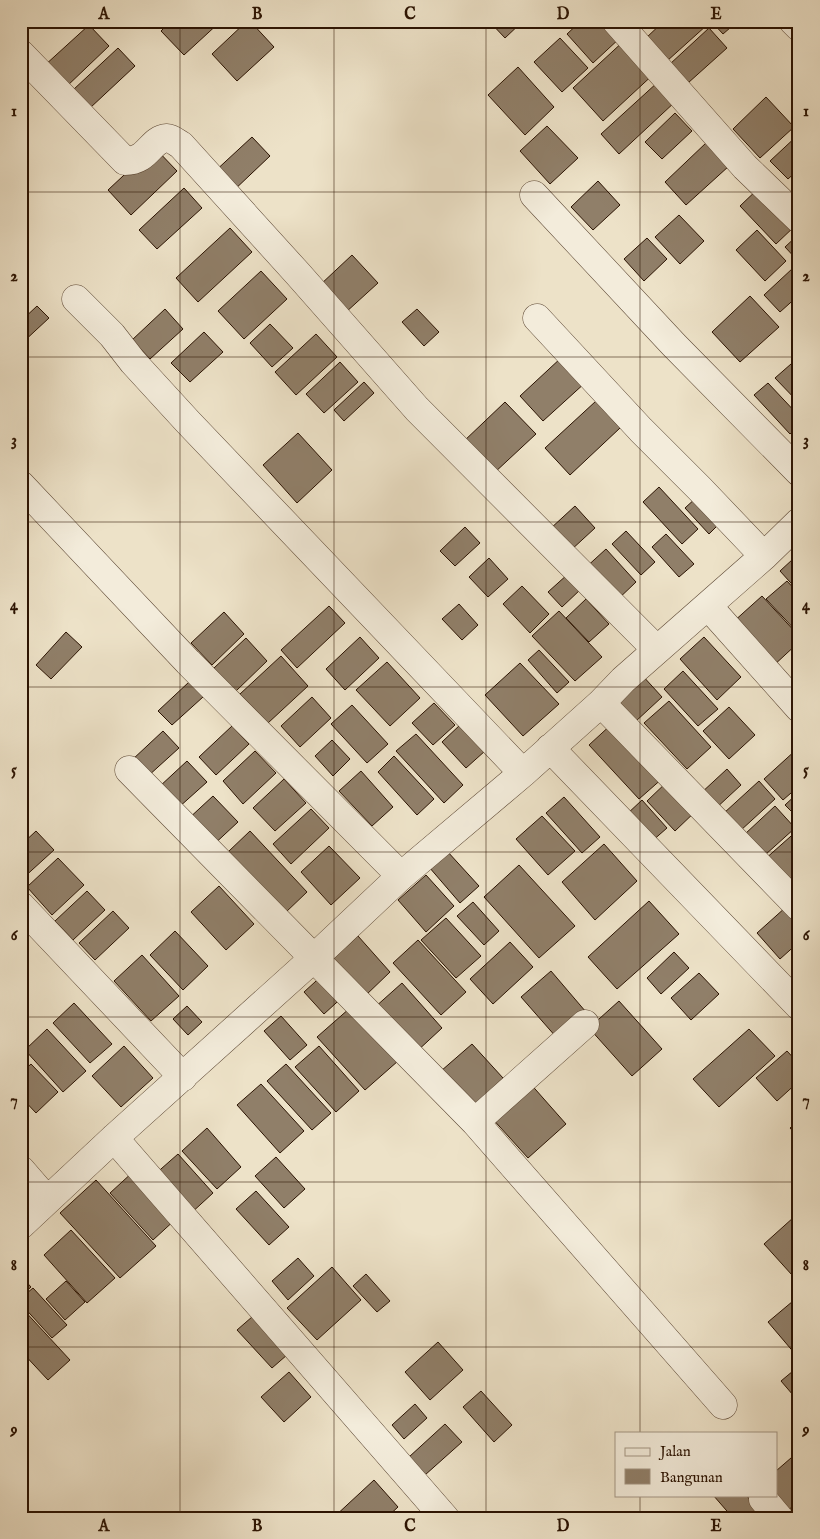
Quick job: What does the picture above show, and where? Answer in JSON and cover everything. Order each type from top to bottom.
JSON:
[{"type":"street","points":[[616,21],[745,167],[799,219]]},
{"type":"street","points":[[793,21],[799,27]]},
{"type":"street","points":[[21,54],[125,161],[134,161],[142,157],[156,142],[166,138],[181,145],[417,408],[657,650]]},
{"type":"street","points":[[534,195],[674,345],[799,472]]},
{"type":"street","points":[[76,299],[112,335],[132,362],[188,422],[523,773]]},
{"type":"street","points":[[537,318],[641,430],[700,488],[764,556]]},
{"type":"street","points":[[21,485],[188,662],[400,876]]},
{"type":"street","points":[[21,1225],[114,1138],[315,957],[400,876],[523,773],[657,650],[764,556],[799,522]]},
{"type":"street","points":[[708,606],[799,708]]},
{"type":"street","points":[[601,703],[799,907]]},
{"type":"street","points":[[550,748],[799,1006]]},
{"type":"street","points":[[130,770],[476,1122],[723,1405]]},
{"type":"street","points":[[21,906],[183,1077]]},
{"type":"street","points":[[476,1122],[585,1024]]},
{"type":"street","points":[[114,1138],[445,1518]]},
{"type":"street","points":[[21,1170],[47,1200]]},
{"type":"building","points":[[171,21],[221,21],[184,55],[161,31]]},
{"type":"building","points":[[247,21],[250,21],[274,47],[237,81],[212,54]]},
{"type":"building","points":[[489,21],[523,21],[505,38]]},
{"type":"building","points":[[581,21],[606,21],[621,37],[593,63],[567,34]]},
{"type":"building","points":[[664,21],[704,21],[707,25],[667,61],[646,38]]},
{"type":"building","points":[[711,21],[738,21],[723,34]]},
{"type":"building","points":[[89,25],[109,46],[65,88],[44,66]]},
{"type":"building","points":[[709,28],[727,48],[688,83],[670,64]]},
{"type":"building","points":[[560,38],[588,68],[562,92],[534,62]]},
{"type":"building","points":[[626,39],[657,71],[603,121],[573,88]]},
{"type":"building","points":[[118,48],[135,66],[90,108],[73,90]]},
{"type":"building","points":[[518,67],[554,107],[525,135],[488,95]]},
{"type":"building","points":[[658,82],[676,101],[619,154],[601,134]]},
{"type":"building","points":[[766,97],[794,127],[760,158],[733,129]]},
{"type":"building","points":[[675,113],[692,131],[662,159],[645,142]]},
{"type":"building","points":[[547,126],[578,158],[550,184],[520,151]]},
{"type":"building","points":[[799,134],[799,169],[788,179],[770,161]]},
{"type":"building","points":[[252,137],[270,156],[231,193],[212,174]]},
{"type":"building","points":[[707,142],[729,166],[686,205],[665,182]]},
{"type":"building","points":[[154,147],[177,171],[131,215],[108,190]]},
{"type":"building","points":[[598,181],[620,205],[593,230],[571,207]]},
{"type":"building","points":[[761,186],[796,225],[776,244],[740,206]]},
{"type":"building","points":[[184,188],[202,208],[157,249],[139,230]]},
{"type":"building","points":[[679,215],[704,241],[680,264],[655,237]]},
{"type":"building","points":[[230,228],[252,252],[198,302],[176,278]]},
{"type":"building","points":[[757,230],[786,261],[765,281],[736,250]]},
{"type":"building","points":[[799,234],[799,262],[785,247]]},
{"type":"building","points":[[647,238],[667,259],[644,281],[624,259]]},
{"type":"building","points":[[352,255],[378,283],[345,313],[320,285]]},
{"type":"building","points":[[793,268],[799,274],[799,295],[780,312],[764,295]]},
{"type":"building","points":[[261,271],[287,299],[244,339],[218,311]]},
{"type":"building","points":[[750,296],[779,327],[740,362],[712,332]]},
{"type":"building","points":[[37,306],[49,318],[21,344],[21,321]]},
{"type":"building","points":[[165,309],[183,329],[150,359],[132,340]]},
{"type":"building","points":[[417,309],[439,332],[424,346],[402,322]]},
{"type":"building","points":[[270,324],[293,348],[272,367],[250,343]]},
{"type":"building","points":[[204,332],[223,352],[190,382],[171,363]]},
{"type":"building","points":[[316,334],[337,357],[296,395],[275,372]]},
{"type":"building","points":[[562,357],[586,382],[543,421],[520,396]]},
{"type":"building","points":[[799,357],[799,403],[775,378]]},
{"type":"building","points":[[340,362],[358,382],[324,413],[306,394]]},
{"type":"building","points":[[364,382],[374,393],[344,421],[334,410]]},
{"type":"building","points":[[768,383],[799,416],[799,426],[790,434],[754,395]]},
{"type":"building","points":[[596,401],[620,428],[570,475],[545,448]]},
{"type":"building","points":[[505,402],[536,434],[493,474],[463,442]]},
{"type":"building","points":[[298,433],[332,470],[297,503],[263,465]]},
{"type":"building","points":[[659,487],[698,529],[682,544],[643,502]]},
{"type":"building","points":[[697,497],[720,523],[709,534],[685,508]]},
{"type":"building","points":[[575,506],[595,528],[570,551],[550,529]]},
{"type":"building","points":[[465,527],[480,543],[455,566],[440,551]]},
{"type":"building","points":[[626,531],[655,562],[641,575],[612,544]]},
{"type":"building","points":[[666,534],[694,564],[679,577],[652,547]]},
{"type":"building","points":[[606,549],[636,582],[614,603],[583,570]]},
{"type":"building","points":[[489,558],[508,579],[488,597],[469,577]]},
{"type":"building","points":[[793,559],[799,566],[799,592],[780,571]]},
{"type":"building","points":[[568,574],[581,589],[562,607],[548,592]]},
{"type":"building","points":[[787,581],[799,594],[799,634],[766,599]]},
{"type":"building","points":[[522,586],[549,614],[530,633],[503,604]]},
{"type":"building","points":[[762,596],[799,636],[799,642],[772,667],[732,623]]},
{"type":"building","points":[[586,599],[609,624],[589,642],[566,618]]},
{"type":"building","points":[[459,604],[478,625],[462,640],[442,619]]},
{"type":"building","points":[[329,606],[345,623],[297,668],[281,650]]},
{"type":"building","points":[[559,611],[602,657],[575,681],[532,636]]},
{"type":"building","points":[[224,612],[244,634],[212,665],[191,643]]},
{"type":"building","points":[[66,632],[82,647],[51,679],[36,665]]},
{"type":"building","points":[[360,637],[379,658],[345,690],[326,669]]},
{"type":"building","points":[[704,637],[741,677],[717,700],[680,659]]},
{"type":"building","points":[[246,638],[267,661],[236,691],[214,668]]},
{"type":"building","points":[[539,650],[569,682],[557,693],[528,660]]},
{"type":"building","points":[[281,656],[308,686],[268,723],[240,694]]},
{"type":"building","points":[[387,662],[420,698],[390,726],[356,690]]},
{"type":"building","points":[[520,663],[559,704],[523,736],[485,695]]},
{"type":"building","points":[[683,671],[718,709],[698,726],[664,689]]},
{"type":"building","points":[[641,674],[662,697],[635,722],[614,699]]},
{"type":"building","points":[[189,682],[203,697],[172,725],[158,711]]},
{"type":"building","points":[[312,697],[331,718],[300,747],[281,726]]},
{"type":"building","points":[[669,701],[711,747],[687,769],[644,723]]},
{"type":"building","points":[[434,703],[455,725],[433,745],[412,723]]},
{"type":"building","points":[[352,705],[388,744],[367,763],[331,724]]},
{"type":"building","points":[[729,707],[755,735],[729,759],[703,731]]},
{"type":"building","points":[[614,722],[664,777],[639,799],[589,745]]},
{"type":"building","points":[[461,724],[485,751],[466,768],[442,742]]},
{"type":"building","points":[[232,726],[249,744],[216,775],[199,757]]},
{"type":"building","points":[[163,731],[179,748],[147,777],[132,760]]},
{"type":"building","points":[[416,734],[463,785],[444,803],[396,751]]},
{"type":"building","points":[[332,740],[350,759],[333,776],[315,756]]},
{"type":"building","points":[[797,749],[799,750],[799,786],[783,800],[764,779]]},
{"type":"building","points":[[255,751],[276,773],[243,804],[223,781]]},
{"type":"building","points":[[394,756],[434,799],[417,815],[378,772]]},
{"type":"building","points":[[187,761],[207,782],[178,808],[159,787]]},
{"type":"building","points":[[727,769],[741,785],[714,810],[700,794]]},
{"type":"building","points":[[361,771],[393,807],[372,826],[339,791]]},
{"type":"building","points":[[284,779],[306,803],[275,831],[253,808]]},
{"type":"building","points":[[670,779],[698,809],[675,831],[647,801]]},
{"type":"building","points":[[759,781],[775,799],[740,831],[724,813]]},
{"type":"building","points":[[799,792],[799,819],[785,805]]},
{"type":"building","points":[[213,796],[238,822],[210,848],[186,821]]},
{"type":"building","points":[[564,797],[600,837],[582,853],[546,813]]},
{"type":"building","points":[[642,800],[667,828],[651,842],[626,815]]},
{"type":"building","points":[[775,806],[795,828],[765,855],[745,834]]},
{"type":"building","points":[[311,809],[329,828],[291,864],[273,844]]},
{"type":"building","points":[[542,816],[575,851],[548,875],[516,839]]},
{"type":"building","points":[[799,829],[799,891],[764,860]]},
{"type":"building","points":[[36,831],[54,850],[21,880],[21,845]]},
{"type":"building","points":[[250,831],[307,892],[285,913],[228,852]]},
{"type":"building","points":[[604,844],[637,881],[595,920],[562,882]]},
{"type":"building","points":[[329,846],[360,878],[331,905],[301,872]]},
{"type":"building","points":[[447,851],[479,886],[460,903],[429,867]]},
{"type":"building","points":[[58,858],[84,885],[52,915],[27,887]]},
{"type":"building","points":[[519,865],[575,926],[539,958],[484,897]]},
{"type":"building","points":[[426,875],[454,906],[426,932],[398,900]]},
{"type":"building","points":[[219,886],[254,924],[226,950],[191,912]]},
{"type":"building","points":[[87,891],[105,910],[73,940],[55,921]]},
{"type":"building","points":[[649,901],[679,934],[617,989],[588,957]]},
{"type":"building","points":[[473,902],[499,931],[484,945],[457,916]]},
{"type":"building","points":[[786,907],[799,920],[799,942],[780,959],[757,933]]},
{"type":"building","points":[[113,911],[129,928],[95,960],[79,943]]},
{"type":"building","points":[[446,918],[481,956],[456,978],[421,940]]},
{"type":"building","points":[[175,931],[208,966],[183,990],[150,955]]},
{"type":"building","points":[[358,936],[390,972],[365,996],[332,960]]},
{"type":"building","points":[[418,940],[466,992],[441,1015],[393,963]]},
{"type":"building","points":[[510,942],[533,967],[493,1004],[470,979]]},
{"type":"building","points":[[674,952],[689,968],[661,994],[647,978]]},
{"type":"building","points":[[142,955],[179,996],[151,1021],[114,981]]},
{"type":"building","points":[[327,971],[347,993],[324,1014],[304,992]]},
{"type":"building","points":[[551,971],[586,1012],[557,1038],[521,997]]},
{"type":"building","points":[[699,973],[719,994],[691,1020],[671,998]]},
{"type":"building","points":[[402,983],[442,1028],[415,1053],[374,1008]]},
{"type":"building","points":[[619,1001],[662,1049],[632,1076],[589,1028]]},
{"type":"building","points":[[74,1003],[112,1044],[90,1063],[53,1023]]},
{"type":"building","points":[[187,1006],[202,1022],[188,1035],[173,1019]]},
{"type":"building","points":[[350,1008],[398,1061],[365,1090],[317,1037]]},
{"type":"building","points":[[281,1016],[307,1045],[290,1060],[264,1031]]},
{"type":"building","points":[[47,1029],[86,1071],[63,1092],[25,1050]]},
{"type":"building","points":[[749,1029],[775,1056],[719,1107],[693,1079]]},
{"type":"building","points":[[472,1044],[503,1078],[474,1106],[441,1071]]},
{"type":"building","points":[[124,1046],[153,1078],[121,1107],[92,1076]]},
{"type":"building","points":[[319,1046],[359,1091],[336,1112],[295,1067]]},
{"type":"building","points":[[787,1051],[799,1064],[799,1081],[777,1101],[756,1078]]},
{"type":"building","points":[[31,1064],[58,1092],[36,1113],[21,1097],[21,1073]]},
{"type":"building","points":[[286,1064],[331,1113],[312,1130],[267,1081]]},
{"type":"building","points":[[528,1081],[566,1124],[528,1158],[490,1116]]},
{"type":"building","points":[[261,1084],[304,1131],[280,1153],[237,1105]]},
{"type":"building","points":[[799,1120],[799,1138],[790,1128]]},
{"type":"building","points":[[207,1128],[241,1167],[217,1189],[182,1151]]},
{"type":"building","points":[[178,1154],[213,1193],[189,1215],[153,1176]]},
{"type":"building","points":[[276,1157],[305,1189],[284,1208],[255,1176]]},
{"type":"building","points":[[134,1171],[177,1218],[153,1240],[110,1193]]},
{"type":"building","points":[[96,1180],[156,1246],[120,1278],[60,1213]]},
{"type":"building","points":[[256,1191],[289,1227],[269,1245],[236,1209]]},
{"type":"building","points":[[794,1217],[799,1221],[799,1268],[792,1275],[764,1244]]},
{"type":"building","points":[[71,1230],[115,1278],[87,1303],[44,1255]]},
{"type":"building","points":[[298,1258],[314,1276],[288,1300],[272,1281]]},
{"type":"building","points":[[332,1267],[361,1300],[317,1340],[287,1308]]},
{"type":"building","points":[[366,1274],[390,1301],[377,1312],[353,1286]]},
{"type":"building","points":[[21,1276],[31,1287],[21,1296]]},
{"type":"building","points":[[66,1281],[85,1302],[65,1320],[46,1299]]},
{"type":"building","points":[[33,1288],[67,1325],[52,1338],[21,1304],[21,1298]]},
{"type":"building","points":[[799,1296],[799,1353],[796,1355],[768,1322]]},
{"type":"building","points":[[21,1307],[70,1360],[48,1380],[21,1351]]},
{"type":"building","points":[[260,1310],[295,1348],[272,1368],[237,1330]]},
{"type":"building","points":[[438,1342],[463,1370],[430,1400],[405,1372]]},
{"type":"building","points":[[799,1366],[799,1402],[781,1381]]},
{"type":"building","points":[[289,1372],[311,1397],[284,1422],[261,1397]]},
{"type":"building","points":[[481,1391],[512,1425],[494,1442],[463,1407]]},
{"type":"building","points":[[415,1404],[427,1418],[404,1439],[392,1425]]},
{"type":"building","points":[[445,1424],[462,1442],[425,1475],[409,1457]]},
{"type":"building","points":[[799,1451],[799,1501],[786,1512],[777,1496],[778,1469]]},
{"type":"building","points":[[374,1480],[398,1507],[386,1518],[333,1518]]},
{"type":"building","points":[[714,1496],[747,1496],[758,1509],[748,1518],[733,1518]]}]
